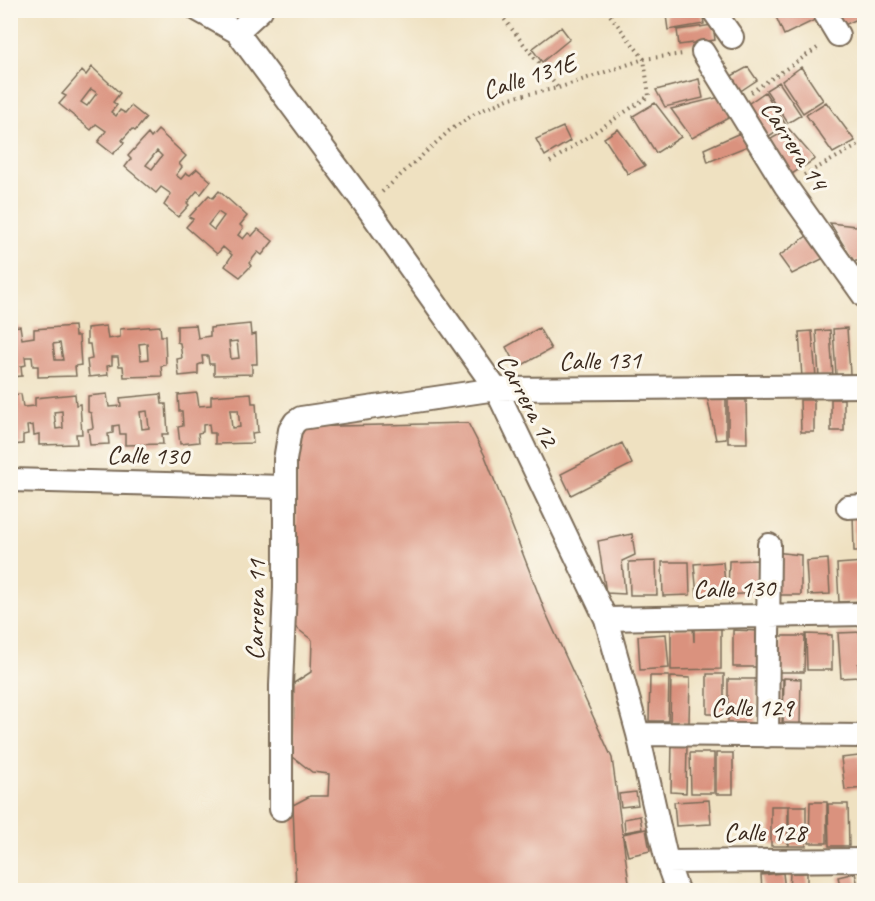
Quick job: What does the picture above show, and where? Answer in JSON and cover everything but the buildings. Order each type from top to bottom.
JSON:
[{"type":"street","name":"Carrera 12","points":[[198,10],[237,32],[496,389],[606,620],[638,734],[667,862],[677,891]]},
{"type":"street","points":[[237,32],[261,10]]},
{"type":"street","points":[[713,10],[732,37]]},
{"type":"street","points":[[823,10],[838,35]]},
{"type":"street","name":"Carrera 14","points":[[703,52],[785,185],[864,296]]},
{"type":"street","name":"Calle 131","points":[[301,418],[496,389],[864,386]]},
{"type":"street","name":"Carrera 11","points":[[281,809],[285,460],[290,430],[301,418]]},
{"type":"street","name":"Calle 130","points":[[10,480],[284,487]]},
{"type":"street","points":[[767,736],[769,545]]},
{"type":"street","name":"Calle 130","points":[[606,620],[768,615],[864,615]]},
{"type":"street","name":"Calle 129","points":[[638,734],[864,736]]},
{"type":"street","name":"Calle 128","points":[[667,862],[864,860]]},
{"type":"path","points":[[497,10],[558,88]]},
{"type":"path","points":[[550,162],[649,96],[644,59],[606,10]]},
{"type":"path","points":[[734,103],[838,35]]},
{"type":"path","name":"Calle 131E","points":[[366,207],[449,131],[476,113],[510,98],[558,88],[644,59],[703,52]]},
{"type":"path","points":[[785,185],[859,145]]}]
